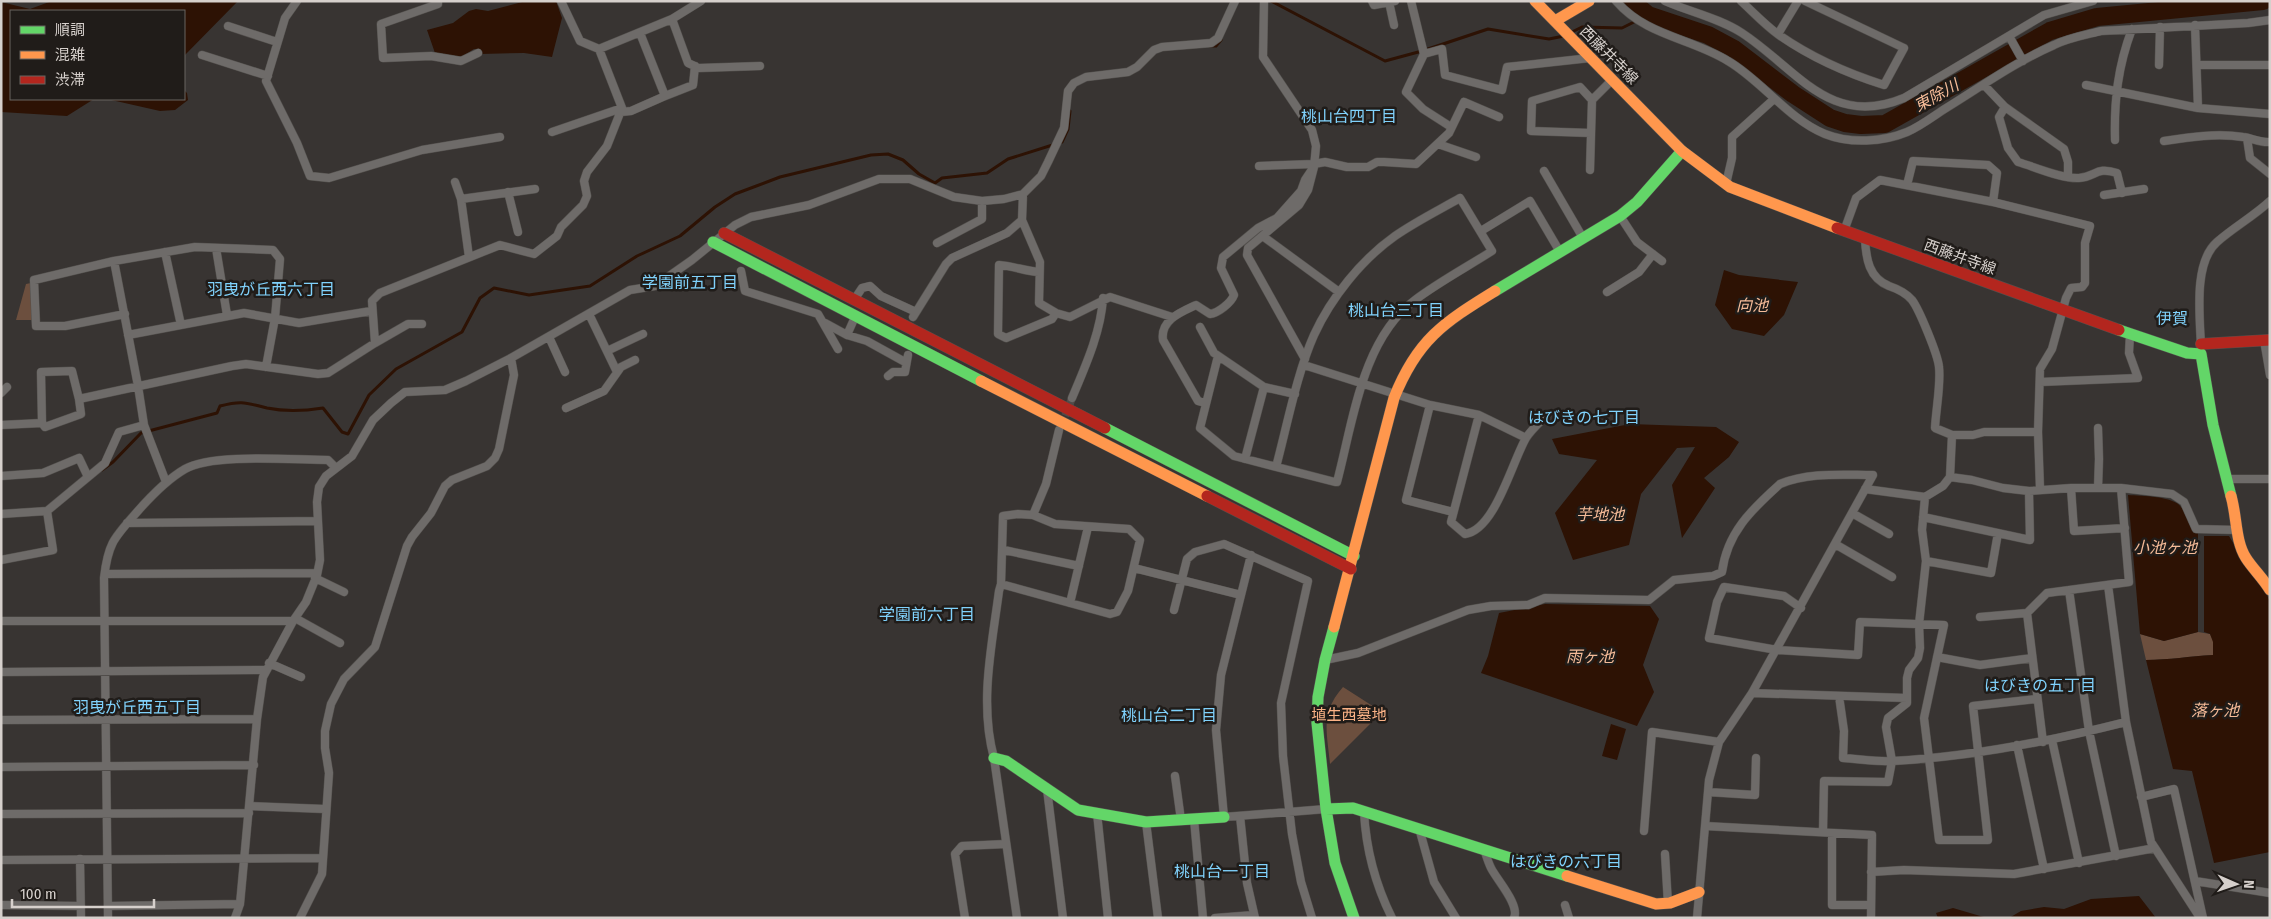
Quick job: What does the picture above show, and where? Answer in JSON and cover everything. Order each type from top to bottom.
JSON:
[{"type":"street","points":[[297,1],[285,18],[266,81],[298,143],[310,176],[329,178],[422,150],[500,137]]},
{"type":"street","points":[[438,1],[438,4],[381,24],[382,58],[431,56],[461,61],[478,53]]},
{"type":"street","points":[[375,343],[371,312],[372,302],[380,293],[500,245],[534,254],[557,236],[561,228],[583,206],[587,196],[584,181],[587,172],[607,146],[622,110],[599,50],[580,41],[561,1]]},
{"type":"street","points":[[599,50],[672,19],[701,1]]},
{"type":"street","points":[[235,918],[240,904],[258,719],[268,667],[294,619],[306,602],[316,575],[320,560],[317,502],[319,487],[335,467],[344,463],[352,456],[373,420],[405,392],[445,390],[510,358],[630,290],[655,286],[692,260],[735,225],[751,217],[809,205],[879,179],[910,179],[954,197],[982,201],[1004,199],[1023,194],[1041,176],[1064,128],[1068,91],[1074,83],[1086,77],[1128,72],[1137,67],[1154,50],[1162,47],[1211,43],[1218,38],[1235,1]]},
{"type":"street","points":[[1264,1],[1263,57],[1312,130],[1316,146],[1314,166],[1308,190],[1299,205],[1264,237],[1248,248],[1247,255],[1304,362],[1396,395],[1430,405],[1479,415],[1526,438]]},
{"type":"street","points":[[1372,1],[1374,5],[1392,2],[1394,25]]},
{"type":"street","points":[[1410,1],[1424,54],[1406,92],[1423,109],[1452,128]]},
{"type":"street","name":"西藤井寺線","points":[[1535,1],[1682,151],[1726,184],[1753,197],[1865,239],[2187,353],[2201,349],[2267,340]]},
{"type":"street","points":[[1555,21],[1589,1]]},
{"type":"street","points":[[1616,1],[1637,21],[1657,32],[1729,61],[1808,125],[1825,134],[1845,140],[1876,140],[1908,132],[1984,86],[2023,59],[2054,44],[2078,36],[2101,31],[2270,20]]},
{"type":"street","points":[[1665,1],[1740,32],[1825,96],[1840,103],[1854,106],[1886,105],[1904,98],[2010,38],[2044,15],[2093,1]]},
{"type":"street","points":[[1741,1],[1778,34],[1813,56],[1848,73],[1884,85],[1904,48],[1806,1]]},
{"type":"street","points":[[1778,34],[1798,1]]},
{"type":"street","points":[[672,19],[688,62],[698,68],[760,66]]},
{"type":"street","points":[[2195,25],[2198,108]]},
{"type":"street","points":[[228,26],[277,42]]},
{"type":"street","points":[[2159,64],[2160,27]]},
{"type":"street","points":[[2115,140],[2115,91],[2122,57],[2132,29]]},
{"type":"street","points":[[640,33],[665,96]]},
{"type":"street","points":[[2010,38],[2023,59]]},
{"type":"street","points":[[1424,54],[1442,49],[1445,75],[1502,90],[1507,67],[1590,58]]},
{"type":"street","points":[[202,55],[268,76]]},
{"type":"street","points":[[2197,65],[2270,65]]},
{"type":"street","points":[[552,132],[622,110],[631,111],[693,85],[695,66]]},
{"type":"street","points":[[1590,170],[1592,100],[1612,80]]},
{"type":"street","points":[[2086,85],[2198,108],[2270,114]]},
{"type":"street","points":[[1984,86],[2005,107],[2064,149],[2068,162],[2068,177]]},
{"type":"street","points":[[1591,133],[1531,131],[1531,123],[1532,100],[1580,87],[1592,100]]},
{"type":"street","points":[[1726,184],[1732,158],[1732,137],[1774,99]]},
{"type":"street","points":[[1259,166],[1314,166],[1325,162],[1347,167],[1368,167],[1377,162],[1416,164],[1452,128],[1464,102],[1499,117]]},
{"type":"street","points":[[2005,107],[1999,118],[2008,148],[2018,162],[2068,177],[2080,178],[2104,169],[2116,173],[2122,193]]},
{"type":"street","points":[[2164,141],[2194,136],[2247,138],[2270,142]]},
{"type":"street","points":[[2247,138],[2250,158],[2270,174]]},
{"type":"street","points":[[1438,144],[1476,157]]},
{"type":"street","points":[[1354,918],[1335,863],[1326,809],[1317,723],[1318,697],[1325,660],[1351,569],[1396,395],[1404,374],[1418,350],[1452,317],[1620,216],[1637,202],[1682,151]]},
{"type":"street","points":[[1907,186],[1912,161],[1988,165],[1997,173],[1993,202]]},
{"type":"street","points":[[1206,403],[1198,401],[1163,340],[1162,333],[1172,317],[1196,305],[1210,314],[1215,314],[1232,299],[1234,295],[1221,268],[1223,258],[1258,228],[1277,218],[1301,191],[1305,180],[1314,166]]},
{"type":"street","points":[[1544,171],[1583,238]]},
{"type":"street","points":[[1844,231],[1856,198],[1880,180],[1993,202],[2090,226],[2085,243],[2085,283],[2082,287],[2071,288],[2052,349],[2040,369],[2038,432],[2040,490]]},
{"type":"street","points":[[455,182],[461,199],[469,257]]},
{"type":"street","points":[[461,199],[535,189]]},
{"type":"street","points":[[2104,196],[2144,190]]},
{"type":"street","points":[[508,192],[518,232]]},
{"type":"street","points":[[1023,194],[1022,220],[1040,262],[1039,303],[1056,313],[1070,317],[1110,296],[1172,317]]},
{"type":"street","points":[[1218,356],[1200,428],[1234,456],[1276,467],[1337,482],[1370,358],[1394,320],[1414,301],[1492,251],[1460,198],[1394,237],[1364,264],[1339,292],[1314,335],[1304,362],[1276,467]]},
{"type":"street","points":[[937,243],[982,219],[982,201]]},
{"type":"street","points":[[1481,231],[1530,201],[1560,252]]},
{"type":"street","points":[[2269,203],[2215,243],[2205,261],[2201,278],[2201,349],[2213,425],[2234,506],[2236,530],[2246,558],[2264,579],[2270,590]]},
{"type":"street","points":[[1620,216],[1636,242],[1662,261]]},
{"type":"street","points":[[854,300],[862,288],[870,286],[881,296],[914,314],[946,264],[952,258],[1007,233],[1022,220]]},
{"type":"street","points":[[724,233],[1354,556]]},
{"type":"street","points":[[1264,237],[1339,292]]},
{"type":"street","points":[[1865,239],[1866,259],[1872,273],[1884,284],[1906,295],[1919,312],[1939,366],[1935,428],[1952,435],[1973,435],[1984,432],[2038,432]]},
{"type":"street","points":[[714,242],[1351,569]]},
{"type":"street","points":[[125,314],[65,326],[36,326],[34,280],[114,261],[195,247],[273,250],[280,259],[275,318],[266,367]]},
{"type":"street","points":[[216,248],[228,315]]},
{"type":"street","points":[[165,252],[180,325]]},
{"type":"street","points":[[1607,292],[1639,272],[1652,254]]},
{"type":"street","points":[[114,261],[144,425],[166,482]]},
{"type":"street","points":[[1040,272],[999,265],[998,334],[1006,338],[1052,319],[1056,313]]},
{"type":"street","points":[[741,271],[745,291],[818,314],[825,323],[838,349]]},
{"type":"street","points":[[1072,398],[1087,364],[1103,309],[1104,298]]},
{"type":"street","points":[[128,335],[244,313],[304,323],[371,312]]},
{"type":"street","points":[[589,314],[617,372]]},
{"type":"street","points":[[847,335],[855,316]]},
{"type":"street","points":[[825,323],[847,335],[907,358],[905,372],[893,372],[888,376]]},
{"type":"street","points":[[79,398],[246,364],[318,374],[328,373],[408,324],[422,324]]},
{"type":"street","points":[[1200,327],[1214,353],[1218,356],[1264,387],[1295,394]]},
{"type":"street","points":[[606,351],[643,334]]},
{"type":"street","points":[[2040,382],[2138,378],[2128,353],[2130,334]]},
{"type":"street","points":[[549,336],[565,372]]},
{"type":"street","points":[[2267,340],[2270,375]]},
{"type":"street","points":[[300,918],[318,883],[323,858],[329,773],[325,748],[325,730],[331,704],[344,679],[375,647],[406,546],[431,513],[446,486],[452,480],[480,471],[495,458],[514,375],[510,358]]},
{"type":"street","points":[[566,408],[604,391],[621,367],[635,360]]},
{"type":"street","points":[[72,371],[81,414],[45,427],[42,423],[41,372],[72,371]]},
{"type":"street","points":[[1245,459],[1264,387]]},
{"type":"street","points":[[1430,405],[1406,500],[1453,512]]},
{"type":"street","points":[[1479,415],[1451,522],[1465,534],[1472,533],[1488,518],[1526,438],[1547,415]]},
{"type":"street","points":[[1,426],[42,423]]},
{"type":"street","points":[[1,514],[47,511],[105,464],[120,432],[144,425]]},
{"type":"street","points":[[2098,428],[2098,488]]},
{"type":"street","points":[[1033,516],[1046,484],[1059,430]]},
{"type":"street","points":[[1865,489],[1925,497],[1943,486],[1950,477],[1952,435]]},
{"type":"street","points":[[1,476],[43,474],[79,458],[88,477]]},
{"type":"street","points":[[108,918],[105,574],[108,550],[127,523],[166,482],[190,466],[215,460],[328,460],[335,467]]},
{"type":"street","points":[[1325,660],[1358,653],[1468,610],[1491,606],[1528,605],[1545,598],[1649,600],[1674,580],[1713,576],[1722,572],[1724,556],[1733,533],[1780,484],[1789,480],[1813,476],[1873,475],[1777,650],[1752,693],[1719,742],[1714,756],[1708,792],[1697,918]]},
{"type":"street","points":[[1950,477],[1972,480],[2003,488],[2029,491],[2071,488],[2121,488],[2172,494],[2184,502],[2196,528],[2236,530]]},
{"type":"street","points":[[2227,479],[2270,478]]},
{"type":"street","points":[[2071,488],[2074,531],[2125,528]]},
{"type":"street","points":[[1980,617],[2027,613],[2047,593],[2129,582],[2121,488]]},
{"type":"street","points":[[1923,517],[2030,540],[2029,491]]},
{"type":"street","points":[[1823,832],[1824,781],[1888,782],[1892,761],[1886,727],[1888,718],[1904,707],[1907,702],[1909,670],[1918,658],[1920,648],[1919,624],[1926,561],[1923,517],[1925,497]]},
{"type":"street","points":[[1,560],[53,550],[47,511]]},
{"type":"street","points":[[1852,513],[1889,534]]},
{"type":"street","points":[[1001,584],[1110,614],[1117,612],[1128,591],[1140,540],[1129,529],[1055,524],[1033,516],[1018,514],[1004,516],[1001,584],[986,701],[990,740],[1017,918]]},
{"type":"street","points":[[127,523],[318,521]]},
{"type":"street","points":[[1070,603],[1088,527]]},
{"type":"street","points":[[1926,561],[1991,573],[1998,533]]},
{"type":"street","points":[[1174,610],[1187,559],[1196,552],[1224,544],[1308,581],[1281,703],[1283,756],[1290,813],[1301,882],[1312,918]]},
{"type":"street","points":[[1835,544],[1892,577]]},
{"type":"street","points":[[1004,550],[1079,566]]},
{"type":"street","points":[[1224,817],[1216,730],[1221,675],[1251,555]]},
{"type":"street","points":[[1134,568],[1173,580],[1182,579],[1241,596]]},
{"type":"street","points":[[105,574],[316,575],[344,592]]},
{"type":"street","points":[[2108,585],[2126,722],[2151,842],[2202,918]]},
{"type":"street","points":[[1801,608],[1784,596],[1724,587],[1717,602],[1709,638],[1777,650],[1858,656],[1860,622],[1944,625],[1924,718],[1939,840],[1988,840],[1973,706],[2037,699]]},
{"type":"street","points":[[2069,590],[2089,732],[2116,856]]},
{"type":"street","points":[[2027,613],[2043,742]]},
{"type":"street","points":[[1,621],[294,619],[340,643]]},
{"type":"street","points":[[1937,658],[1980,665],[2032,658]]},
{"type":"street","points":[[1,672],[106,672],[268,667],[301,677]]},
{"type":"street","points":[[1752,693],[1907,698]]},
{"type":"street","points":[[1839,696],[1844,731],[1843,758],[1892,761],[1977,751],[2043,742],[2126,722]]},
{"type":"street","points":[[1,720],[258,719]]},
{"type":"street","points":[[1644,830],[1652,732],[1719,742]]},
{"type":"street","points":[[2052,740],[2079,863]]},
{"type":"street","points":[[2017,745],[2044,869]]},
{"type":"street","points":[[994,758],[1006,761],[1078,810],[1146,822],[1352,808],[1656,904],[1668,904],[1699,892]]},
{"type":"street","points":[[1708,792],[1755,795],[1756,758]]},
{"type":"street","points":[[1,767],[254,765]]},
{"type":"street","points":[[1175,776],[1181,820]]},
{"type":"street","points":[[1047,789],[1063,918]]},
{"type":"street","points":[[2142,797],[2174,789],[2202,918]]},
{"type":"street","points":[[1,814],[107,814],[249,809],[325,809]]},
{"type":"street","points":[[1364,812],[1365,833],[1370,861],[1378,887],[1392,918]]},
{"type":"street","points":[[1097,813],[1108,918]]},
{"type":"street","points":[[1215,918],[1255,916],[1247,883],[1240,816]]},
{"type":"street","points":[[1194,819],[1204,918]]},
{"type":"street","points":[[1146,822],[1158,918]]},
{"type":"street","points":[[1705,826],[1872,835],[1871,918]]},
{"type":"street","points":[[1419,828],[1434,882],[1456,918]]},
{"type":"street","points":[[1832,833],[1832,905],[1871,905]]},
{"type":"street","points":[[965,918],[955,854],[962,846],[1006,844]]},
{"type":"street","points":[[1871,872],[1904,870],[2014,874],[2155,848]]},
{"type":"street","points":[[1484,849],[1490,866],[1515,906],[1516,914],[1514,918]]},
{"type":"street","points":[[1665,854],[1668,904]]},
{"type":"street","points":[[1,860],[323,858]]},
{"type":"street","points":[[80,859],[81,918]]},
{"type":"street","points":[[2195,881],[2270,892]]},
{"type":"street","points":[[108,906],[240,904]]},
{"type":"street","points":[[1,905],[81,906]]},
{"type":"street","points":[[1565,905],[1566,917]]},
{"type":"green space","points":[[31,283],[33,320],[16,320],[26,284]]},
{"type":"green space","points":[[2198,632],[2210,634],[2214,642],[2213,655],[2146,660],[2140,634],[2164,641]]},
{"type":"green space","name":"埴生西墓地","points":[[1343,687],[1382,712],[1330,764],[1327,732],[1328,714],[1336,696]]},
{"type":"water","points":[[52,1],[238,1],[185,55],[185,10],[10,10],[10,100],[92,100],[67,116],[1,112],[1,2],[30,9]]},
{"type":"water","points":[[526,1],[556,1],[562,18],[552,57],[524,53],[480,54],[479,50],[474,49],[461,57],[435,53],[427,30],[453,23],[469,11],[476,9],[488,11]]},
{"type":"water","points":[[185,91],[187,93],[188,100],[175,110],[160,111],[111,100],[185,100]]},
{"type":"water","name":"向池","points":[[1724,270],[1739,275],[1798,282],[1784,315],[1764,336],[1732,329],[1715,305]]},
{"type":"water","name":"芋地池","points":[[1630,424],[1716,427],[1739,442],[1729,457],[1704,478],[1715,488],[1682,538],[1672,485],[1695,447],[1677,448],[1641,494],[1629,545],[1573,560],[1555,513],[1597,460],[1559,454],[1552,439]]},
{"type":"water","name":"小池ヶ池","points":[[2128,495],[2157,497],[2177,503],[2198,533],[2198,632],[2164,641],[2140,634]]},
{"type":"water","name":"落ヶ池","points":[[2204,536],[2229,536],[2244,561],[2259,576],[2270,602],[2270,852],[2214,863],[2192,771],[2173,769],[2146,660],[2213,655],[2213,642],[2210,634],[2204,632]]},
{"type":"water","name":"雨ヶ池","points":[[1545,604],[1650,606],[1659,619],[1643,665],[1654,692],[1637,726],[1481,673],[1488,656],[1499,613]]},
{"type":"water","points":[[1611,724],[1626,729],[1617,760],[1602,756]]},
{"type":"water","points":[[2139,896],[2156,918],[2009,918],[2021,911],[2044,907],[2064,909],[2091,899]]},
{"type":"water","points":[[1953,908],[1987,918],[1938,918],[1936,913]]},
{"type":"waterway","points":[[1271,1],[1385,61],[1422,51]]},
{"type":"waterway","name":"東除川","points":[[1631,1],[1648,15],[1708,35],[1734,49],[1793,94],[1830,118],[1845,123],[1861,125],[1885,124],[2050,31],[2097,17],[2263,1]]},
{"type":"waterway","points":[[1570,33],[1582,27],[1622,28],[1648,15]]},
{"type":"waterway","points":[[1428,49],[1488,29],[1549,39],[1564,36]]},
{"type":"waterway","points":[[1210,46],[1216,46],[1221,40]]},
{"type":"waterway","points":[[102,470],[113,462],[141,433],[217,413],[220,406],[234,403],[288,411],[323,408],[342,432],[348,434],[369,395],[396,369],[462,332],[480,298],[494,288],[529,295],[590,286],[637,256],[680,236],[715,207],[735,194],[780,177],[871,155],[888,154],[903,160],[919,174],[935,183],[942,178],[987,173],[1008,159],[1062,142],[1068,129],[1070,111]]},
{"type":"tunnel","points":[[1061,427],[1072,398]]},
{"type":"traffic: fast","points":[[1495,291],[1620,216],[1637,202],[1682,151]]},
{"type":"traffic: fast","points":[[713,242],[981,381]]},
{"type":"traffic: fast","points":[[2119,330],[2187,353],[2201,354],[2213,425],[2231,496]]},
{"type":"traffic: fast","points":[[1105,428],[1354,556]]},
{"type":"traffic: fast","points":[[1334,627],[1318,697],[1317,723],[1326,809],[1335,863],[1354,918]]},
{"type":"traffic: fast","points":[[994,758],[1006,761],[1078,810],[1146,822],[1224,817]]},
{"type":"traffic: fast","points":[[1326,809],[1353,808],[1567,876]]},
{"type":"traffic: slow","points":[[1535,1],[1682,151],[1730,187],[1837,228]]},
{"type":"traffic: slow","points":[[1555,21],[1589,1]]},
{"type":"traffic: slow","points":[[1334,627],[1394,398],[1403,378],[1422,347],[1434,335],[1461,313],[1495,291]]},
{"type":"traffic: slow","points":[[981,381],[1207,496]]},
{"type":"traffic: slow","points":[[2231,496],[2242,551],[2270,590]]},
{"type":"traffic: slow","points":[[1567,876],[1656,904],[1670,903],[1699,892]]},
{"type":"traffic: jam","points":[[1837,228],[2119,330]]},
{"type":"traffic: jam","points":[[724,233],[1105,428]]},
{"type":"traffic: jam","points":[[2201,344],[2270,340]]},
{"type":"traffic: jam","points":[[1207,496],[1351,569]]},
{"type":"district","name":"桃山台四丁目","points":[[1349,116]]},
{"type":"district","name":"学園前五丁目","points":[[690,282]]},
{"type":"district","name":"羽曳が丘西六丁目","points":[[271,289]]},
{"type":"district","name":"桃山台三丁目","points":[[1396,310]]},
{"type":"district","name":"伊賀","points":[[2172,318]]},
{"type":"district","name":"はびきの七丁目","points":[[1584,417]]},
{"type":"district","name":"学園前六丁目","points":[[927,614]]},
{"type":"district","name":"はびきの五丁目","points":[[2040,685]]},
{"type":"district","name":"羽曳が丘西五丁目","points":[[137,707]]},
{"type":"district","name":"桃山台二丁目","points":[[1169,715]]},
{"type":"district","name":"はびきの六丁目","points":[[1566,861]]},
{"type":"district","name":"桃山台一丁目","points":[[1222,871]]}]
